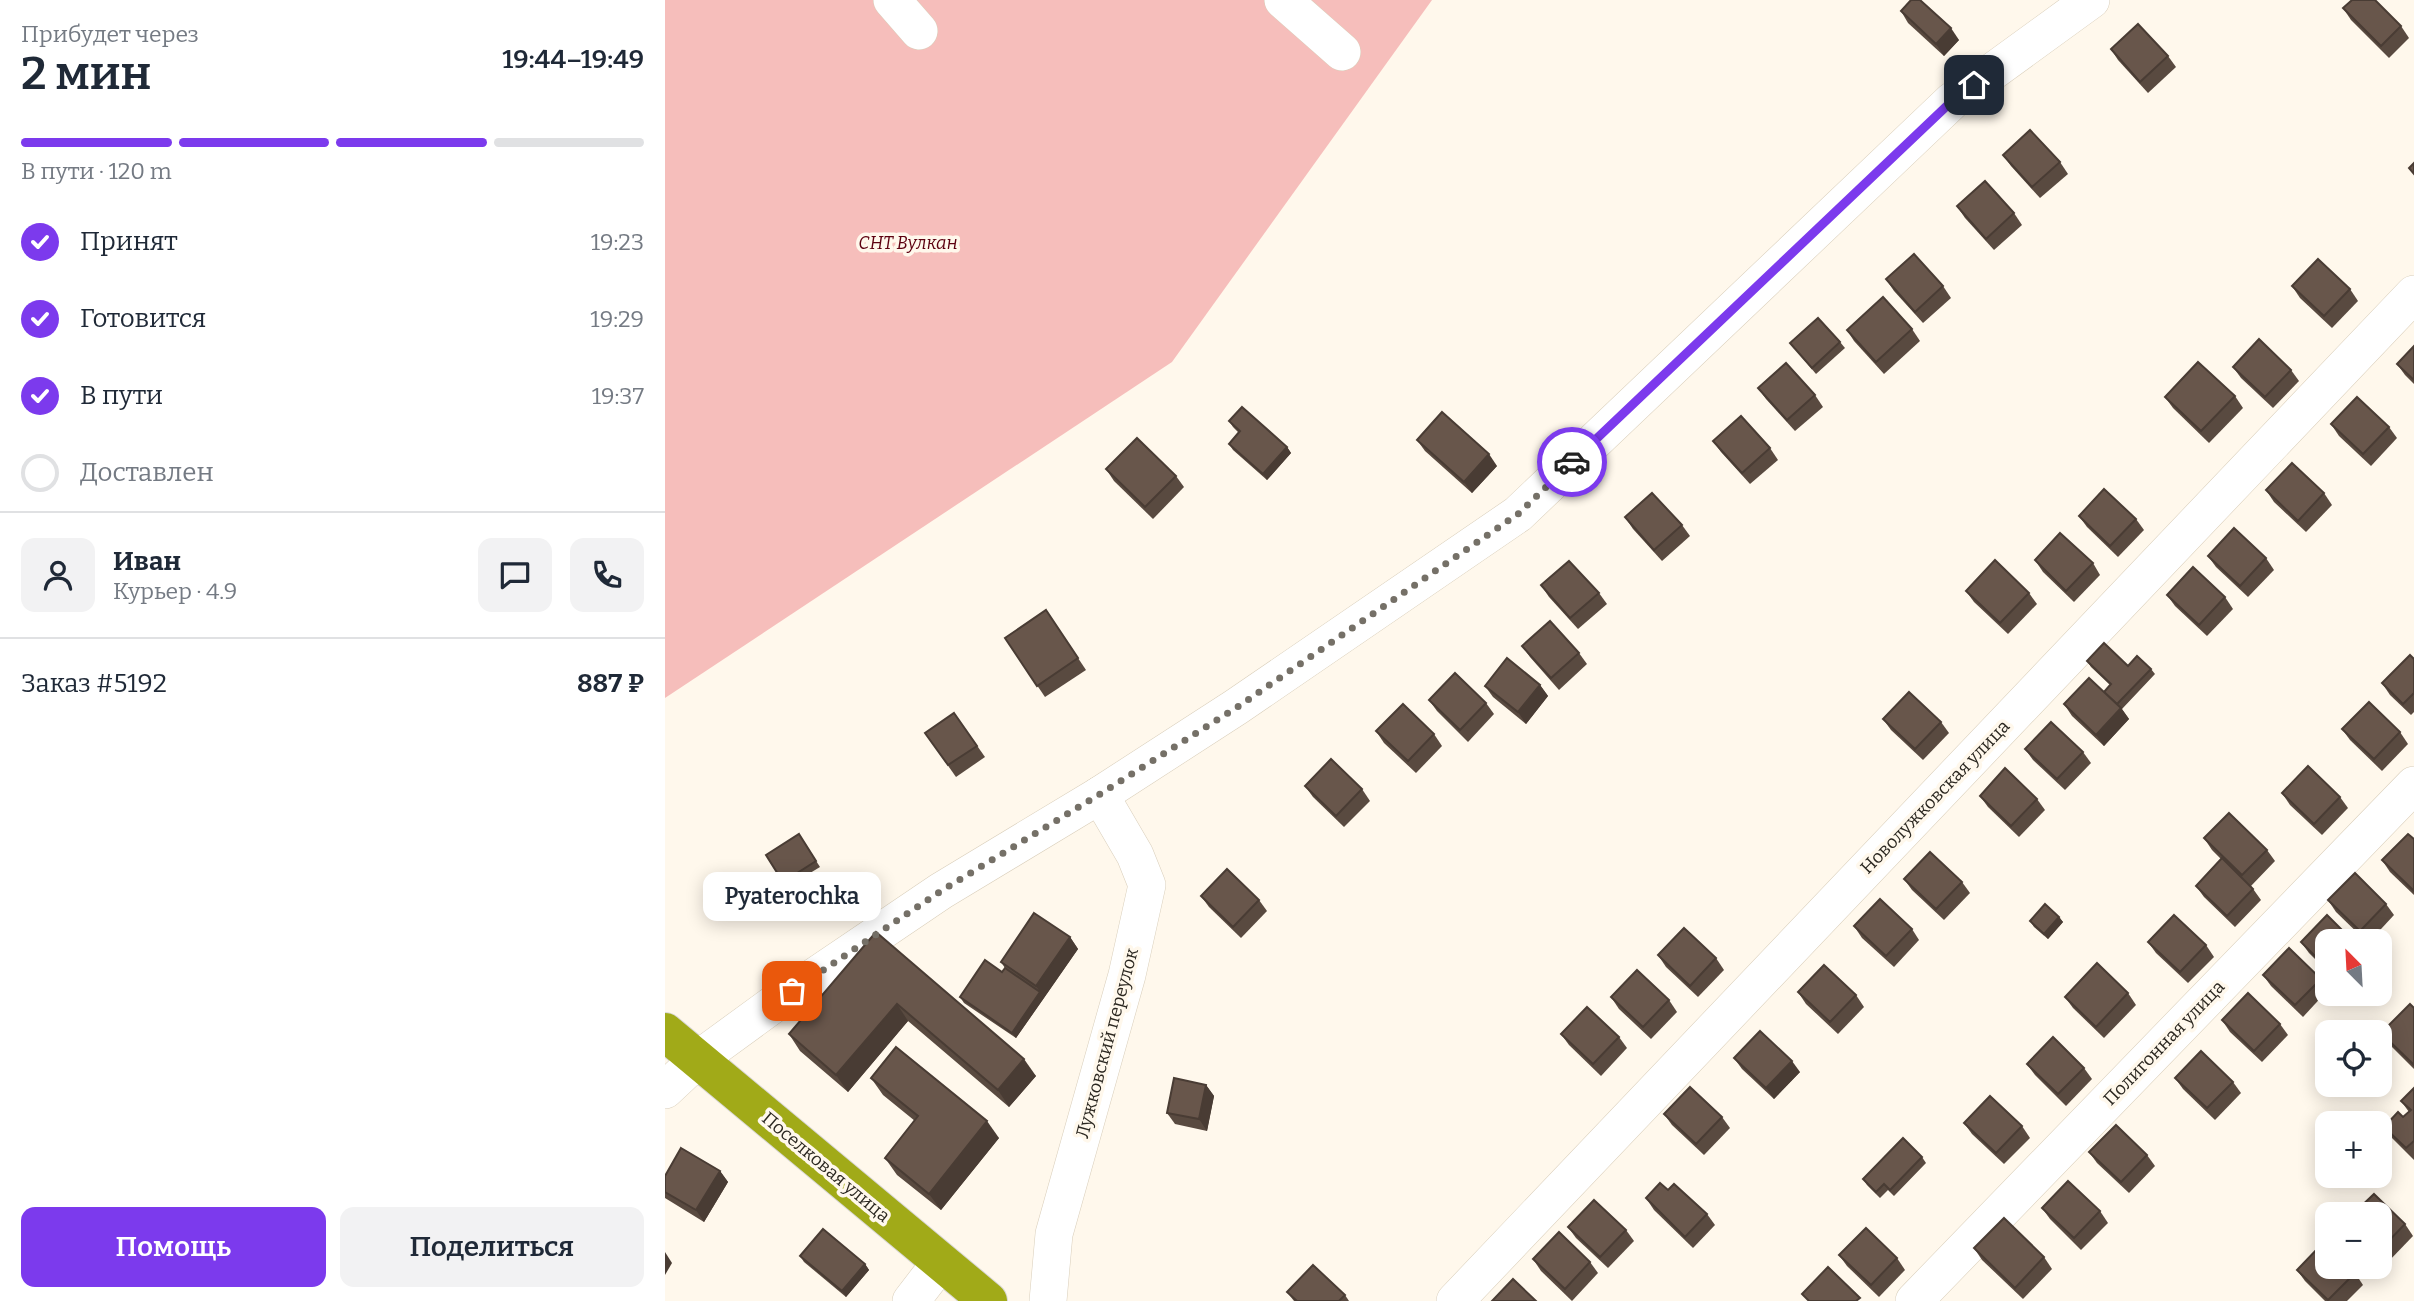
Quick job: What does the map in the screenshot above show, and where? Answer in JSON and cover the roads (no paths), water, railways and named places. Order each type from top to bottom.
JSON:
[{"type":"highway","name":"Поселковая улица","points":[[665,1031],[988,1301]]},
{"type":"street","points":[[892,0],[919,31]]},
{"type":"street","points":[[1283,0],[1342,52]]},
{"type":"street","points":[[665,1090],[697,1060],[771,1006],[941,891],[1236,708],[1518,514],[1952,101],[2084,2]]},
{"type":"street","name":"Новолужковская улица","points":[[1455,1301],[2414,294]]},
{"type":"street","name":"Полигонная улица","points":[[1914,1301],[2414,785]]},
{"type":"street","name":"Лужковский переулок","points":[[1048,1301],[1054,1234],[1127,975],[1147,885],[1135,855],[1100,794]]},
{"type":"street","points":[[911,1301],[941,1262]]},
{"type":"place","name":"Pyaterochka","points":[[792,991]]},
{"type":"park label","name":"СНТ Вулкан","points":[[908,243]]}]
